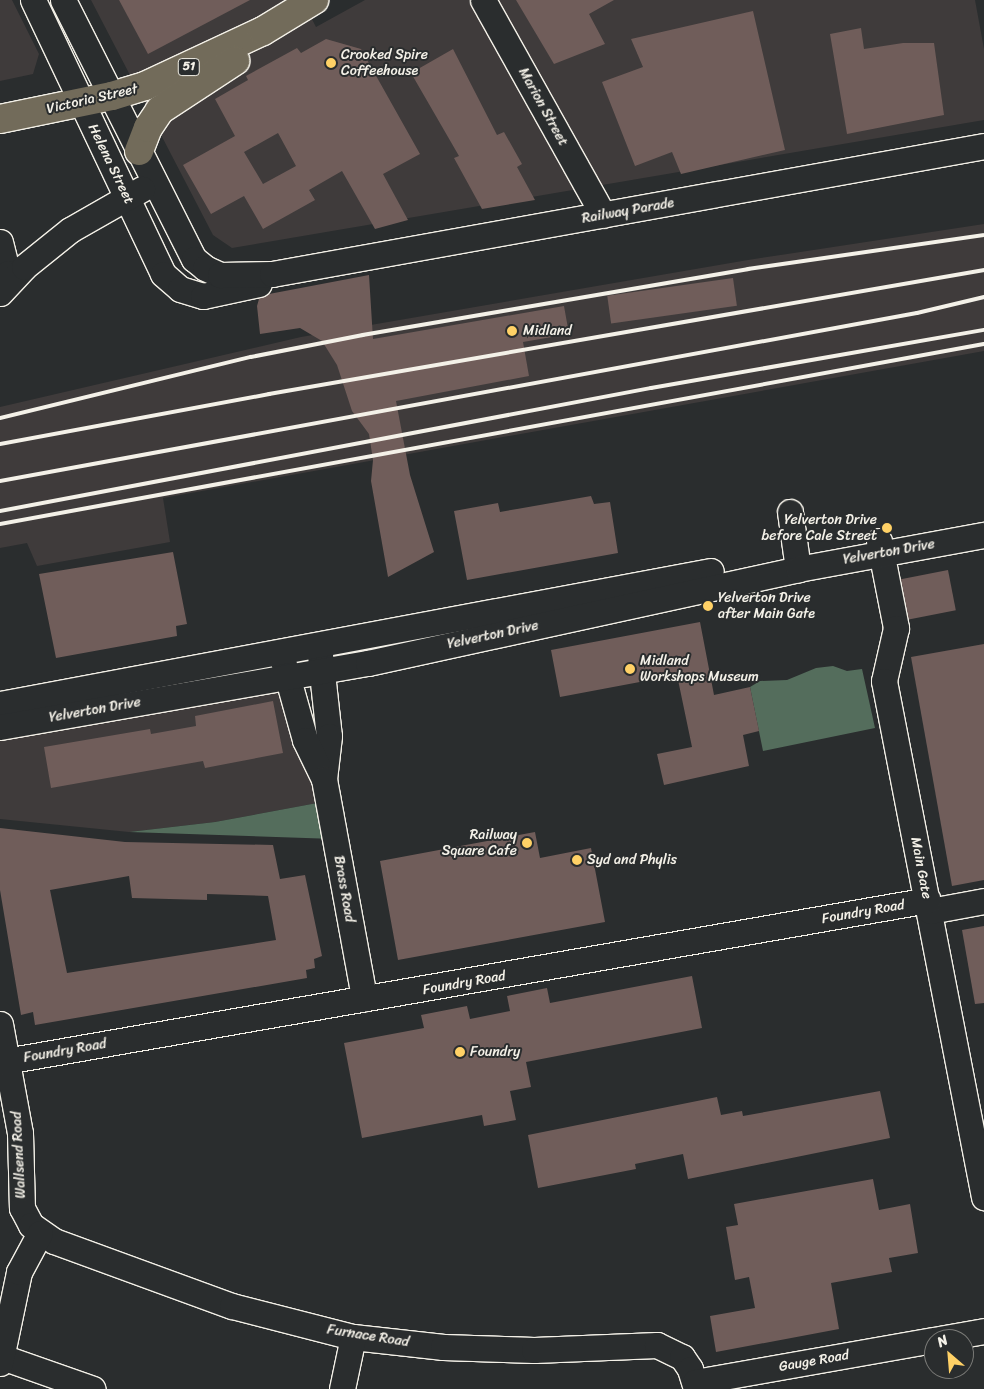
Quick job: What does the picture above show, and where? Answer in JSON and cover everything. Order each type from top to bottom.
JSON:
[{"type":"highway","name":"Victoria Street","points":[[0,119],[82,103],[145,86],[263,31],[308,2]]},
{"type":"highway","points":[[139,151],[150,124],[160,110],[239,58],[263,31]]},
{"type":"street","name":"Helena Street","points":[[33,0],[163,274]]},
{"type":"street","points":[[63,0],[179,231],[150,246]]},
{"type":"street","name":"Marion Street","points":[[483,0],[604,215]]},
{"type":"street","name":"Railway Parade","points":[[179,231],[194,259],[205,268],[220,275],[272,274],[984,146]]},
{"type":"street","points":[[3,290],[70,230],[155,183]]},
{"type":"street","points":[[0,242],[8,273],[3,290]]},
{"type":"street","name":"Railway Parade","points":[[163,274],[180,289],[203,296],[255,286],[272,274]]},
{"type":"street","points":[[790,512],[797,562]]},
{"type":"street","name":"Yelverton Drive","points":[[0,704],[318,642],[880,547],[984,522]]},
{"type":"street","name":"Yelverton Drive","points":[[880,547],[984,535]]},
{"type":"street","name":"Main Gate","points":[[880,547],[896,628],[884,681],[979,1147],[984,1197]]},
{"type":"street","name":"Yelverton Drive","points":[[0,727],[323,671],[797,562]]},
{"type":"street","name":"Brass Road","points":[[318,642],[323,671],[329,736],[324,780]]},
{"type":"street","name":"Brass Road","points":[[280,650],[305,740],[324,780],[364,998]]},
{"type":"street","name":"Foundry Road","points":[[4,1062],[364,998],[411,993],[929,906],[984,901]]},
{"type":"street","name":"Wallsend Road","points":[[0,1024],[4,1062],[20,1133],[22,1208],[25,1217],[40,1233]]},
{"type":"street","points":[[40,1233],[19,1272],[1,1360],[93,1389]]},
{"type":"street","name":"Furnace Road","points":[[40,1233],[223,1303],[353,1337],[443,1347],[534,1350],[657,1345],[682,1357],[695,1385]]},
{"type":"street","points":[[342,1389],[353,1337]]},
{"type":"street","name":"Gauge Road","points":[[695,1385],[924,1342]]},
{"type":"shaded area","points":[[0,0],[12,0],[39,54],[33,74],[0,81]]},
{"type":"shaded area","points":[[91,0],[302,0],[316,27],[365,0],[975,0],[984,49],[984,120],[232,248],[213,235]]},
{"type":"shaded area","points":[[984,224],[984,351],[163,498],[170,542],[37,566],[27,543],[0,548],[0,407],[301,337],[748,260]]},
{"type":"shaded area","points":[[288,677],[328,801],[215,822],[129,832],[0,819],[0,727]]},
{"type":"green space","points":[[833,666],[847,671],[862,669],[875,728],[763,751],[750,687],[760,681],[787,680],[816,668]]},
{"type":"green space","points":[[328,801],[335,839],[129,832],[215,822]]},
{"type":"building","points":[[119,0],[250,0],[148,54]]},
{"type":"building","points":[[516,0],[614,0],[589,14],[605,44],[554,64]]},
{"type":"building","points":[[753,11],[785,150],[681,174],[672,152],[635,166],[602,82],[643,67],[631,39]]},
{"type":"building","points":[[861,28],[864,49],[903,43],[934,43],[944,115],[847,134],[830,34]]},
{"type":"building","points":[[326,39],[361,49],[420,154],[383,174],[408,220],[375,229],[342,171],[309,190],[315,200],[263,229],[244,196],[211,214],[183,165],[235,136],[215,99],[248,80],[246,76],[297,48],[301,53]],"holes":[[[278,133],[296,166],[263,184],[244,152]]]},
{"type":"building","points":[[453,49],[497,135],[504,132],[522,164],[517,167],[535,200],[482,209],[454,158],[459,156],[411,73]]},
{"type":"building","points":[[369,275],[373,339],[564,306],[569,334],[523,342],[529,376],[396,401],[410,475],[434,552],[388,577],[371,481],[373,460],[369,434],[352,411],[337,365],[322,341],[300,328],[260,334],[257,306],[259,299],[269,294]]},
{"type":"building","points":[[733,278],[737,306],[611,323],[607,296]]},
{"type":"building","points":[[591,496],[594,504],[610,502],[618,553],[467,580],[454,511],[498,503],[500,512]]},
{"type":"building","points":[[173,552],[187,624],[176,626],[177,636],[56,658],[39,574]]},
{"type":"building","points":[[948,570],[956,610],[909,619],[901,579]]},
{"type":"building","points":[[700,622],[714,695],[750,687],[759,731],[743,735],[749,766],[664,785],[657,754],[692,747],[677,675],[560,697],[551,650]]},
{"type":"building","points":[[984,644],[984,880],[952,886],[911,657]]},
{"type":"building","points":[[273,701],[283,753],[205,768],[203,761],[51,788],[44,747],[150,729],[151,734],[196,726],[195,716]]},
{"type":"building","points":[[0,828],[125,842],[273,845],[280,879],[305,875],[322,956],[314,959],[315,968],[306,970],[307,978],[35,1025],[33,1012],[21,1015],[0,890]],"holes":[[[129,876],[132,898],[207,900],[207,894],[268,896],[276,940],[67,973],[50,890]]]},
{"type":"building","points":[[535,832],[540,858],[591,848],[605,922],[398,960],[380,861]]},
{"type":"building","points":[[984,926],[984,1003],[975,1004],[962,930]]},
{"type":"building","name":"Foundry","points":[[692,976],[702,1028],[526,1062],[531,1087],[510,1091],[516,1120],[484,1126],[482,1115],[362,1138],[344,1043],[424,1028],[421,1015],[467,1006],[470,1019],[510,1011],[507,996],[547,988],[550,1003]]},
{"type":"building","points":[[880,1091],[890,1138],[688,1179],[683,1154],[635,1164],[636,1169],[538,1188],[528,1135],[717,1097],[721,1115],[742,1111],[743,1116]]},
{"type":"building","points":[[873,1179],[879,1210],[910,1204],[918,1253],[889,1258],[892,1272],[831,1283],[839,1329],[716,1352],[710,1316],[755,1308],[749,1277],[735,1280],[726,1227],[738,1225],[734,1204]]},
{"type":"railway","points":[[0,418],[251,357],[363,335],[748,269],[984,235]]},
{"type":"railway","points":[[0,444],[269,394],[984,270]]},
{"type":"railway","points":[[0,481],[917,313],[984,297]]},
{"type":"railway","points":[[0,511],[651,388],[984,330]]},
{"type":"railway","points":[[0,524],[984,344]]},
{"type":"place","name":"Crooked Spire Coffeehouse","points":[[331,63]]},
{"type":"place","name":"Midland","points":[[512,331]]},
{"type":"place","name":"Yelverton Drive before Cale Street","points":[[887,528]]},
{"type":"place","name":"Yelverton Drive after Main Gate","points":[[708,606]]},
{"type":"place","name":"Midland Workshops Museum","points":[[630,669]]},
{"type":"place","name":"Railway Square Cafe","points":[[527,843]]},
{"type":"place","name":"Syd and Phylis","points":[[577,860]]},
{"type":"place","name":"Foundry","points":[[460,1052]]}]
